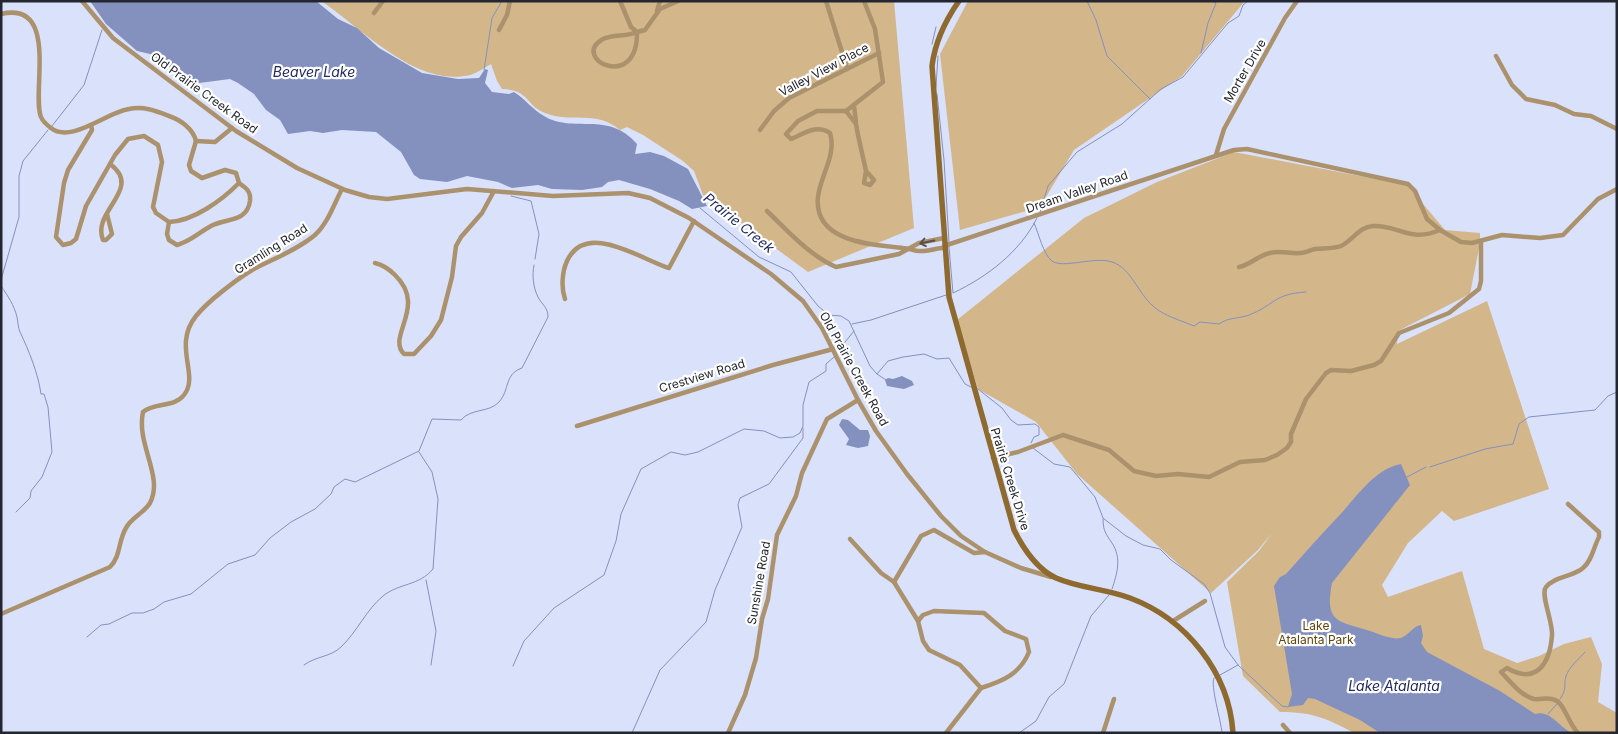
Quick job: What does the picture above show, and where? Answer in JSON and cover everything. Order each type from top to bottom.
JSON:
[{"type":"main road","name":"Prairie Creek Drive","points":[[960,1],[946,22],[934,51],[932,66],[946,275],[952,313],[1008,512],[1022,547],[1055,578],[1129,598],[1147,605],[1173,621],[1198,645],[1210,662],[1229,708],[1233,733]]},
{"type":"street","name":"Old Prairie Creek Road","points":[[82,1],[113,38],[232,128],[297,168],[342,189],[369,197],[387,199],[467,189],[553,196],[628,193],[650,198],[694,220],[793,291],[812,314],[833,349],[858,400],[907,474],[941,516],[961,536],[985,552],[1021,568],[1055,578]]},
{"type":"street","points":[[374,13],[383,1]]},
{"type":"street","points":[[499,30],[507,15],[510,1]]},
{"type":"street","points":[[620,1],[631,27],[638,32]]},
{"type":"street","points":[[638,32],[636,50],[627,61],[613,67],[606,66],[596,59],[594,52],[597,45],[603,39],[626,36],[638,32],[645,30],[656,13],[660,1]]},
{"type":"street","points":[[656,13],[678,1]]},
{"type":"street","points":[[826,1],[847,68]]},
{"type":"street","points":[[856,124],[846,111],[883,82],[875,29],[864,1]]},
{"type":"street","name":"Morter Drive","points":[[1216,155],[1224,129],[1284,18],[1297,1]]},
{"type":"street","points":[[1,14],[16,10],[25,13],[34,20],[40,40],[40,116],[45,124],[54,131],[71,133],[119,111],[138,108],[151,109],[176,118],[187,126],[194,135],[196,141],[189,165],[191,171],[202,178],[230,170],[236,173],[239,183],[248,190],[250,196],[247,211],[239,218],[212,225],[197,238],[173,245],[166,234],[169,222]]},
{"type":"street","name":"Valley View Place","points":[[760,130],[774,111],[789,98],[879,53]]},
{"type":"street","points":[[1496,56],[1512,86],[1526,99],[1555,105],[1574,114],[1591,116],[1617,129]]},
{"type":"street","points":[[854,106],[866,172]]},
{"type":"street","name":"Dream Valley Road","points":[[846,111],[817,112],[798,121],[786,134],[791,139],[813,129],[823,128],[830,133],[833,141],[831,152],[818,195],[817,207],[822,219],[830,229],[856,241],[911,248],[922,252],[944,247],[1035,218],[1216,155],[1247,149],[1408,184],[1415,191],[1427,219],[1440,230],[1461,242],[1482,241],[1502,235],[1540,238],[1563,235],[1598,199],[1617,189]]},
{"type":"street","points":[[91,125],[92,130],[74,159],[64,183],[56,236],[63,246],[72,243],[76,238],[86,206],[110,164],[128,139],[144,136],[158,145],[162,162],[153,207],[156,213],[169,222],[187,218],[205,209],[231,192],[239,183]]},
{"type":"street","points":[[196,141],[215,142],[232,128]]},
{"type":"street","points":[[106,214],[112,234],[106,240],[103,240],[101,226],[106,214],[122,185],[117,170],[110,164]]},
{"type":"street","name":"Gramling Road","points":[[1,614],[69,587],[110,567],[115,562],[127,526],[150,503],[154,488],[154,477],[144,446],[143,412],[147,408],[176,401],[183,396],[190,378],[184,343],[195,318],[208,305],[251,271],[315,234],[325,222],[342,189]]},
{"type":"street","points":[[375,263],[389,269],[406,289],[408,309],[404,328],[399,336],[399,344],[404,354],[414,354],[431,336],[441,320],[452,278],[456,246],[461,237],[482,213],[494,191]]},
{"type":"street","points":[[767,211],[809,249],[827,263],[836,267],[899,254],[919,243],[944,238]]},
{"type":"street","points":[[565,299],[563,285],[567,262],[574,252],[591,243],[608,243],[670,268],[694,220]]},
{"type":"street","points":[[1239,267],[1268,253],[1289,251],[1298,254],[1313,249],[1334,248],[1342,245],[1361,230],[1371,226],[1383,227],[1409,235],[1428,235],[1440,230]]},
{"type":"street","points":[[993,458],[1018,452],[1063,435],[1104,448],[1115,454],[1134,471],[1156,476],[1178,474],[1209,477],[1240,462],[1266,460],[1287,448],[1291,442],[1291,434],[1306,398],[1326,372],[1331,370],[1351,371],[1374,365],[1380,361],[1392,340],[1399,333],[1450,313],[1478,289],[1482,281],[1482,241]]},
{"type":"street","name":"Crestview Road","points":[[577,426],[773,365],[833,349]]},
{"type":"street","name":"Sunshine Road","points":[[728,733],[745,694],[756,658],[762,619],[768,599],[774,552],[780,529],[796,496],[802,473],[827,419],[858,400]]},
{"type":"street","points":[[1568,504],[1592,523],[1600,532],[1599,537],[1583,569],[1554,581],[1544,591],[1543,596],[1550,613],[1553,634],[1550,646],[1539,670],[1533,675],[1525,676],[1506,668],[1501,672],[1525,695],[1535,699],[1552,698],[1559,702],[1566,717],[1578,733]]},
{"type":"street","points":[[894,582],[921,536],[928,531],[934,530],[974,553],[985,552]]},
{"type":"street","points":[[850,540],[881,573],[894,582],[918,621],[923,641],[929,650],[960,665],[981,688]]},
{"type":"street","points":[[1173,621],[1205,602]]},
{"type":"street","points":[[918,621],[923,615],[934,611],[984,612],[1005,631],[1026,639],[1029,652],[1018,670],[1002,680],[981,688],[946,733]]},
{"type":"street","points":[[1103,733],[1114,699]]},
{"type":"street","points":[[1283,725],[1290,733]]},
{"type":"green space","points":[[321,1],[894,1],[914,228],[808,272],[703,195],[694,171],[683,161],[643,135],[627,127],[620,130],[602,120],[555,116],[545,113],[518,92],[502,89],[491,64],[470,75],[450,77],[430,73],[391,53]]},
{"type":"green space","points":[[968,1],[1245,1],[1182,76],[1074,150],[1040,207],[960,230],[940,54]]},
{"type":"green space","name":"Lake Atalanta Park","points":[[1234,152],[1407,185],[1445,230],[1480,233],[1480,243],[1470,294],[1398,331],[1397,344],[1487,301],[1549,489],[1454,521],[1442,511],[1408,543],[1382,585],[1388,597],[1462,571],[1484,649],[1517,663],[1539,656],[1564,644],[1591,637],[1602,664],[1598,702],[1617,713],[1617,733],[1354,733],[1319,717],[1302,713],[1280,712],[1243,676],[1227,582],[1259,551],[1272,533],[1258,550],[1211,593],[1077,474],[1036,422],[978,389],[957,320],[1084,218],[1157,182]]},
{"type":"water","name":"Beaver Lake","points":[[90,1],[316,1],[338,19],[357,28],[379,48],[422,73],[458,79],[479,78],[485,69],[488,70],[485,83],[492,92],[509,94],[514,92],[544,116],[555,121],[567,123],[602,125],[626,134],[637,144],[635,154],[650,152],[664,156],[688,169],[707,206],[692,209],[679,201],[650,189],[619,180],[608,182],[602,187],[582,190],[552,189],[538,185],[512,188],[498,182],[467,176],[447,182],[420,179],[414,175],[401,152],[376,132],[342,130],[323,133],[310,131],[288,134],[280,120],[266,110],[254,94],[238,83],[230,79],[199,83],[186,79],[150,54],[137,51],[106,24]]},
{"type":"water","points":[[902,376],[912,381],[914,385],[904,389],[887,386],[885,380],[888,378],[893,379]]},
{"type":"water","points":[[842,419],[848,420],[860,430],[868,430],[870,436],[868,446],[858,448],[846,445],[849,439],[839,425]]},
{"type":"water","name":"Lake Atalanta","points":[[1401,464],[1410,485],[1332,583],[1330,606],[1332,614],[1342,622],[1394,638],[1401,638],[1421,625],[1423,636],[1421,643],[1427,652],[1500,691],[1535,714],[1540,713],[1550,716],[1572,733],[1380,733],[1360,720],[1315,699],[1308,698],[1303,705],[1288,707],[1292,694],[1274,586],[1280,577],[1286,574],[1373,479],[1391,467]]},
{"type":"waterway","points":[[484,70],[492,18],[502,1]]},
{"type":"waterway","points":[[1087,1],[1096,20],[1107,56],[1150,99]]},
{"type":"waterway","points":[[1201,53],[1208,23],[1216,3],[1211,1]]},
{"type":"waterway","points":[[1040,212],[1048,186],[1077,152],[1122,124],[1161,89],[1183,77],[1228,23],[1239,16],[1243,5],[1248,1]]},
{"type":"waterway","points":[[932,44],[936,27]]},
{"type":"waterway","points":[[52,126],[84,85],[102,30]]},
{"type":"waterway","points":[[936,87],[938,56]]},
{"type":"waterway","points":[[937,94],[944,160],[949,242]]},
{"type":"waterway","points":[[1,280],[19,217],[19,176],[23,161],[48,130]]},
{"type":"waterway","points":[[511,196],[531,201],[539,234],[535,259]]},
{"type":"waterway","name":"Prairie Creek","points":[[700,208],[759,257],[791,272],[818,306],[829,315],[841,316],[849,321],[870,366],[877,374],[888,361],[924,354],[937,359],[949,358],[965,384],[971,387]]},
{"type":"waterway","points":[[949,247],[953,293],[966,287],[1001,262],[1021,242],[1037,218]]},
{"type":"waterway","points":[[1034,223],[1044,249],[1052,261],[1064,264],[1097,260],[1119,265],[1153,306],[1167,315],[1194,326],[1200,322],[1219,324],[1226,320],[1258,311],[1287,295],[1306,292]]},
{"type":"waterway","points":[[87,637],[101,625],[109,624],[132,613],[143,613],[154,609],[164,602],[191,594],[228,564],[255,555],[270,538],[291,522],[315,509],[331,494],[334,487],[345,479],[355,482],[419,451],[432,419],[461,420],[465,416],[490,408],[499,402],[512,374],[522,368],[548,317],[546,308],[535,289],[534,265]]},
{"type":"waterway","points":[[1,286],[14,308],[19,330],[30,354],[41,394],[44,394],[48,407],[52,452],[42,477],[31,491],[30,498],[16,512]]},
{"type":"waterway","points":[[852,324],[871,320],[946,295]]},
{"type":"waterway","points":[[837,352],[854,331]]},
{"type":"waterway","points":[[513,666],[524,641],[554,608],[604,575],[616,541],[621,514],[641,469],[671,452],[685,455],[698,452],[744,429],[764,431],[780,438],[793,437],[800,433],[803,426],[803,405],[809,382],[826,371],[826,364],[834,357]]},
{"type":"waterway","points":[[877,374],[886,380]]},
{"type":"waterway","name":"Prairie Creek","points":[[978,389],[1002,408],[1011,420],[1018,425],[1035,424],[1039,427],[1039,435],[1034,437],[1031,443]]},
{"type":"waterway","points":[[1430,467],[1485,449],[1513,444],[1519,424],[1529,417],[1595,410],[1608,396],[1617,392]]},
{"type":"waterway","points":[[632,733],[660,670],[706,622],[715,590],[742,527],[738,505],[740,498],[769,484],[803,438],[803,428]]},
{"type":"waterway","name":"Prairie Creek","points":[[1033,448],[1054,464],[1070,467],[1095,497],[1103,518],[1126,536],[1143,545],[1160,549],[1171,560],[1204,584],[1210,593],[1225,647],[1238,665],[1282,706],[1288,707]]},
{"type":"waterway","points":[[304,665],[333,653],[341,647],[383,596],[422,579],[433,569],[438,499],[432,472],[419,452]]},
{"type":"waterway","points":[[1407,477],[1426,467]]},
{"type":"waterway","points":[[1103,519],[1104,529],[1115,549],[1118,560],[1112,589]]},
{"type":"waterway","points":[[426,580],[436,631],[431,665]]},
{"type":"waterway","points":[[1019,733],[1036,721],[1049,697],[1064,684],[1091,616],[1109,595]]},
{"type":"waterway","points":[[1560,699],[1565,689],[1567,673],[1585,652]]},
{"type":"waterway","points":[[1220,675],[1238,665]]},
{"type":"waterway","points":[[1214,678],[1213,688],[1222,733]]},
{"type":"waterway","points":[[1548,714],[1557,704]]}]
